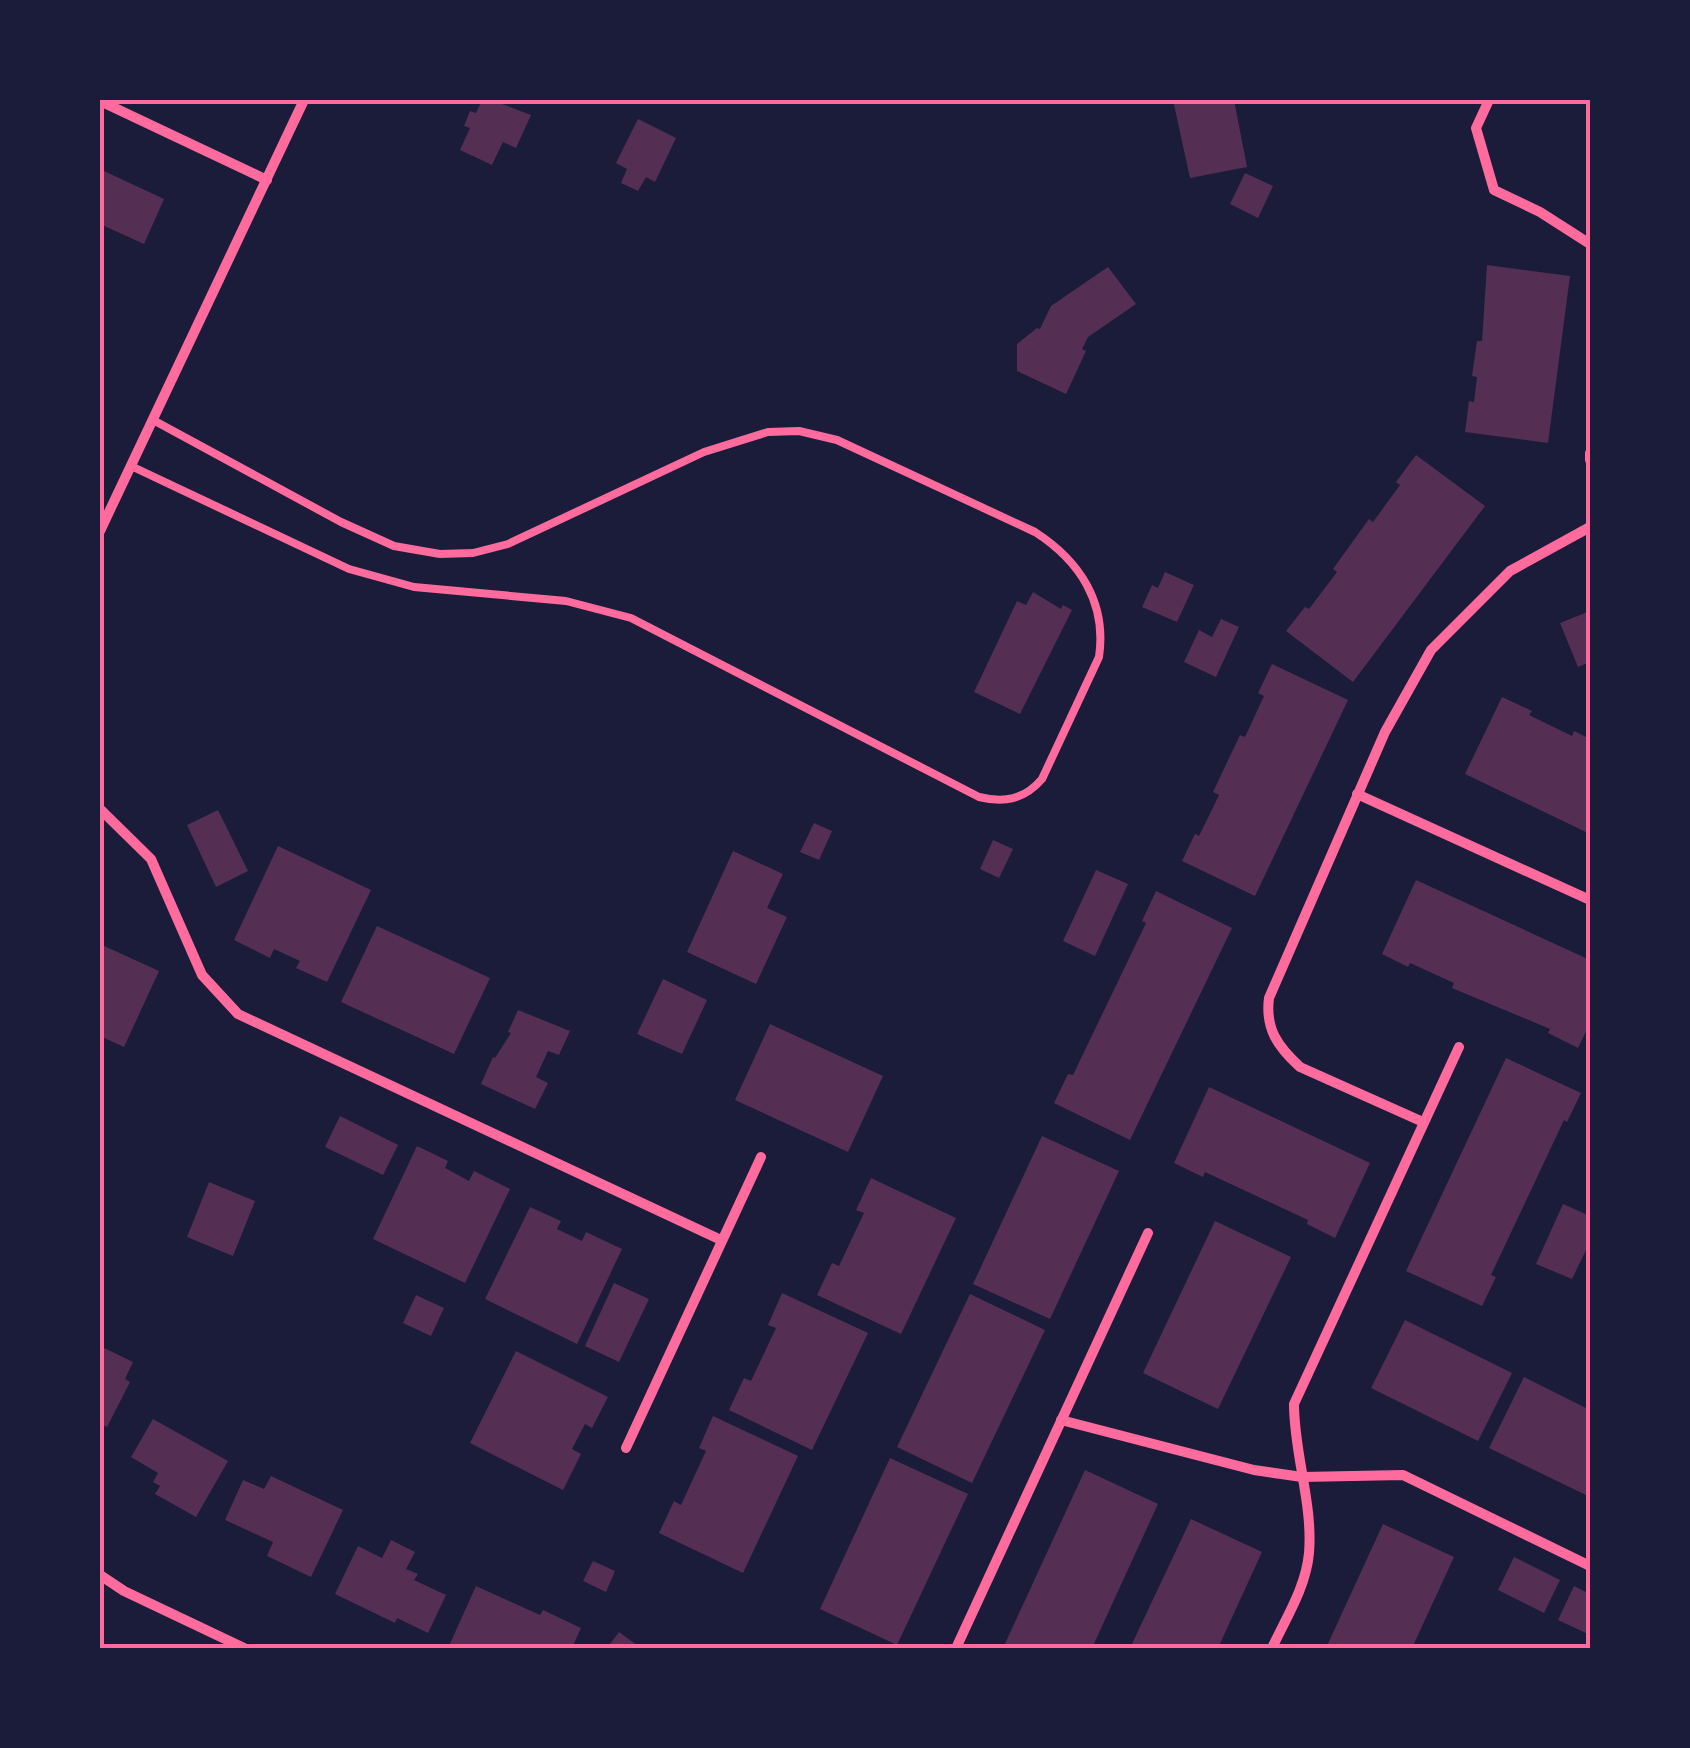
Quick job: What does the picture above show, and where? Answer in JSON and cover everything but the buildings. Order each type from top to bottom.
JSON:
[{"type":"street","points":[[100,531],[304,100]]},
{"type":"street","points":[[1489,100],[1476,128],[1494,190],[1540,212],[1590,244]]},
{"type":"street","points":[[100,102],[267,180]]},
{"type":"street","points":[[1423,1122],[1300,1067],[1271,1032],[1267,1014],[1270,998],[1385,732],[1431,650],[1510,571],[1590,527]]},
{"type":"street","points":[[1358,794],[1590,900]]},
{"type":"street","points":[[100,810],[150,858],[202,974],[238,1014],[721,1240]]},
{"type":"street","points":[[1272,1648],[1303,1582],[1309,1553],[1294,1437],[1294,1404],[1459,1047]]},
{"type":"street","points":[[626,1448],[761,1157]]},
{"type":"street","points":[[957,1646],[1148,1233]]},
{"type":"street","points":[[1061,1420],[1254,1470],[1302,1477],[1402,1475],[1590,1566]]},
{"type":"street","points":[[100,1575],[124,1591],[244,1648]]},
{"type":"lane","points":[[131,466],[380,580],[414,588],[566,601],[630,618],[979,797],[998,802],[1018,798],[1033,790],[1042,779],[1099,658],[1102,637],[1096,597],[1075,564],[1055,544],[822,434],[768,432],[704,452],[508,544],[473,554],[440,554],[394,546],[341,522],[153,420]]}]
